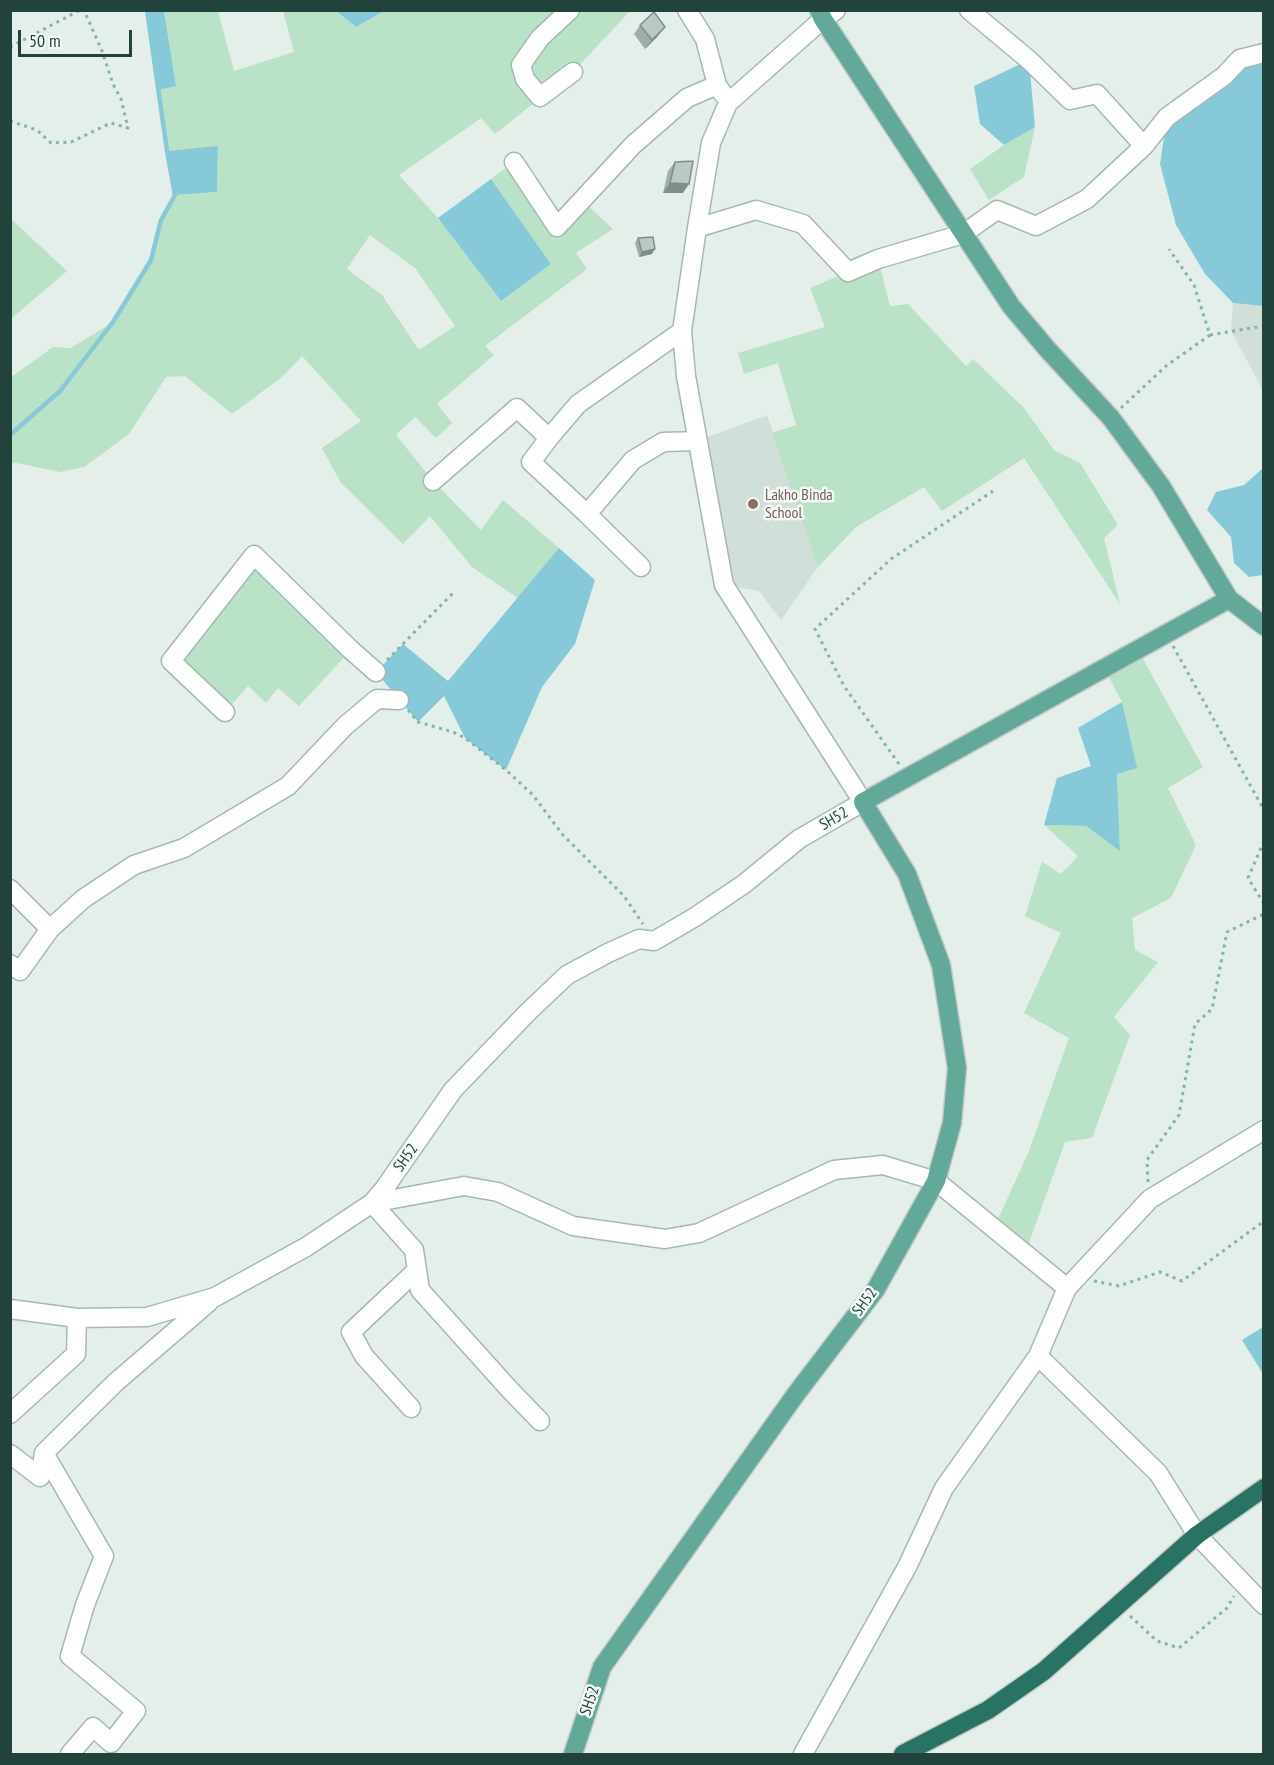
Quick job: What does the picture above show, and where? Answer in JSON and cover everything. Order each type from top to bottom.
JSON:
[{"type":"highway","points":[[903,1755],[988,1710],[1044,1671],[1197,1535],[1263,1488]]},
{"type":"main road","points":[[826,13],[963,234],[1011,306],[1111,418],[1161,486],[1229,599],[1263,626]]},
{"type":"main road","name":"SH52","points":[[573,1755],[602,1667],[796,1394],[876,1288],[936,1180],[952,1123],[957,1068],[941,965],[907,874],[863,802],[1229,599]]},
{"type":"street","points":[[570,10],[540,38],[522,65],[525,79],[540,97],[573,72]]},
{"type":"street","points":[[687,10],[705,39],[717,85],[728,103]]},
{"type":"street","points":[[969,10],[1029,60],[1070,100],[1096,94],[1144,146]]},
{"type":"street","points":[[826,13],[728,103],[711,143],[682,331],[686,376],[724,585],[863,802]]},
{"type":"street","points":[[697,228],[756,210],[803,224],[848,272],[878,259],[963,234],[997,210],[1036,226],[1087,199],[1144,146],[1167,117],[1224,76],[1240,59],[1263,53]]},
{"type":"street","points":[[514,162],[557,227],[626,153],[687,98],[717,85]]},
{"type":"street","points":[[641,567],[531,462],[578,404],[682,331]]},
{"type":"street","points":[[433,481],[518,408],[549,438]]},
{"type":"street","points":[[587,514],[633,460],[663,442],[697,441]]},
{"type":"street","points":[[225,712],[171,661],[254,555],[376,672]]},
{"type":"street","points":[[10,964],[20,971],[50,929],[83,898],[134,865],[184,848],[288,786],[345,726],[377,699],[399,700]]},
{"type":"street","name":"SH52","points":[[10,1309],[77,1318],[147,1317],[215,1297],[306,1247],[372,1203],[453,1090],[567,975],[639,939],[654,941],[744,884],[799,839],[863,802]]},
{"type":"street","points":[[10,889],[50,929]]},
{"type":"street","points":[[803,1755],[907,1567],[944,1488],[1038,1356],[1072,1282],[1150,1199],[1263,1130]]},
{"type":"street","points":[[372,1203],[464,1186],[498,1192],[573,1226],[665,1239],[699,1233],[834,1170],[883,1165],[936,1180],[1072,1282]]},
{"type":"street","points":[[372,1203],[414,1250],[420,1290],[540,1421]]},
{"type":"street","points":[[411,1408],[364,1356],[351,1332],[417,1270]]},
{"type":"street","points":[[10,1454],[40,1477],[44,1453],[116,1382],[215,1297]]},
{"type":"street","points":[[10,1414],[75,1354],[77,1318]]},
{"type":"street","points":[[1038,1356],[1158,1473],[1197,1535],[1263,1605]]},
{"type":"street","points":[[44,1453],[104,1556],[85,1605],[70,1656],[136,1711],[111,1743],[93,1727],[70,1755]]},
{"type":"path","points":[[10,47],[82,10],[102,51],[112,84],[121,99],[128,128],[111,123],[70,142],[51,143],[37,130],[10,121]]},
{"type":"path","points":[[1169,249],[1194,285],[1210,335]]},
{"type":"path","points":[[1111,418],[1166,366],[1210,335],[1263,326]]},
{"type":"path","points":[[909,777],[843,686],[815,629],[891,559],[993,491]]},
{"type":"path","points":[[393,654],[455,591]]},
{"type":"path","points":[[1166,634],[1263,810]]},
{"type":"path","points":[[418,722],[453,732],[465,738],[532,795],[562,835],[624,896],[654,941]]},
{"type":"path","points":[[1263,841],[1248,878],[1263,904]]},
{"type":"path","points":[[1150,1199],[1147,1160],[1179,1115],[1195,1024],[1212,1009],[1227,932],[1263,915]]},
{"type":"path","points":[[1072,1282],[1119,1286],[1160,1272],[1182,1281],[1263,1221]]},
{"type":"path","points":[[1118,1604],[1157,1641],[1179,1648],[1227,1608],[1242,1583]]},
{"type":"shaded area","points":[[1233,303],[1263,306],[1263,390],[1231,331]]},
{"type":"shaded area","name":"Lakho Binda School","points":[[767,415],[818,567],[781,620],[759,591],[724,585],[697,441]]},
{"type":"green space","points":[[164,11],[218,11],[234,71],[294,52],[283,11],[336,11],[356,27],[384,11],[630,11],[573,72],[495,134],[481,118],[399,175],[438,218],[501,301],[551,264],[491,179],[514,162],[557,227],[582,200],[613,229],[576,253],[587,269],[485,346],[494,355],[437,404],[452,423],[436,438],[415,417],[396,435],[433,481],[481,530],[503,500],[559,548],[518,598],[472,567],[430,516],[403,544],[341,483],[322,448],[361,421],[302,356],[282,377],[232,414],[185,376],[166,377],[129,434],[84,467],[60,472],[11,462],[10,378],[53,347],[71,348],[113,322],[151,260],[161,220],[175,195],[217,192],[218,147],[167,151],[159,90],[176,86]],"holes":[[[370,235],[415,268],[455,326],[419,350],[382,295],[347,269]]]},
{"type":"green space","points":[[1035,127],[1024,177],[989,200],[970,169]]},
{"type":"green space","points":[[10,218],[67,271],[11,319],[10,319]]},
{"type":"green space","points":[[878,259],[890,306],[908,304],[966,366],[973,359],[1024,408],[1054,450],[1080,463],[1118,525],[1104,538],[1120,604],[1024,458],[942,511],[924,487],[856,527],[818,567],[772,433],[796,425],[778,363],[744,374],[738,353],[825,327],[810,288]]},
{"type":"green space","points":[[254,555],[351,650],[299,706],[278,688],[266,703],[248,686],[225,712],[171,661]]},
{"type":"green space","points":[[1138,650],[1203,767],[1168,788],[1196,845],[1171,898],[1132,918],[1135,950],[1158,962],[1114,1017],[1130,1035],[1092,1138],[1065,1142],[1025,1254],[994,1228],[1029,1151],[1069,1038],[1024,1013],[1061,933],[1025,916],[1042,862],[1061,874],[1078,856],[1044,825],[1086,826],[1120,850],[1117,774],[1136,768],[1122,702],[1104,668]]},
{"type":"water","points":[[147,11],[164,11],[176,86],[159,90]]},
{"type":"water","points":[[336,11],[384,11],[356,27]]},
{"type":"water","points":[[1263,53],[1263,306],[1233,303],[1205,274],[1176,225],[1160,164],[1167,117]]},
{"type":"water","points":[[1029,60],[1035,127],[1004,145],[980,124],[974,86]]},
{"type":"water","points":[[218,146],[217,192],[175,195],[167,151]]},
{"type":"water","points":[[491,179],[551,264],[501,301],[438,218]]},
{"type":"water","points":[[1263,468],[1263,575],[1249,577],[1234,563],[1231,537],[1207,510],[1216,492],[1244,485]]},
{"type":"water","points":[[559,548],[595,580],[575,644],[542,687],[506,770],[465,738],[444,696],[418,722],[376,672],[403,644],[448,681]]},
{"type":"water","points":[[1122,702],[1137,768],[1117,774],[1120,851],[1086,826],[1044,825],[1057,778],[1091,766],[1078,728]]},
{"type":"water","points":[[1263,1327],[1263,1374],[1242,1340]]},
{"type":"building","points":[[654,12],[665,27],[652,40],[640,25]]},
{"type":"building","points":[[693,161],[689,184],[670,183],[675,162]]},
{"type":"building","points":[[653,237],[655,249],[642,252],[638,238]]},
{"type":"waterway","points":[[10,435],[60,391],[113,322],[151,260],[161,220],[175,195],[147,10]]},
{"type":"place","name":"Lakho Binda School","points":[[753,504]]}]
